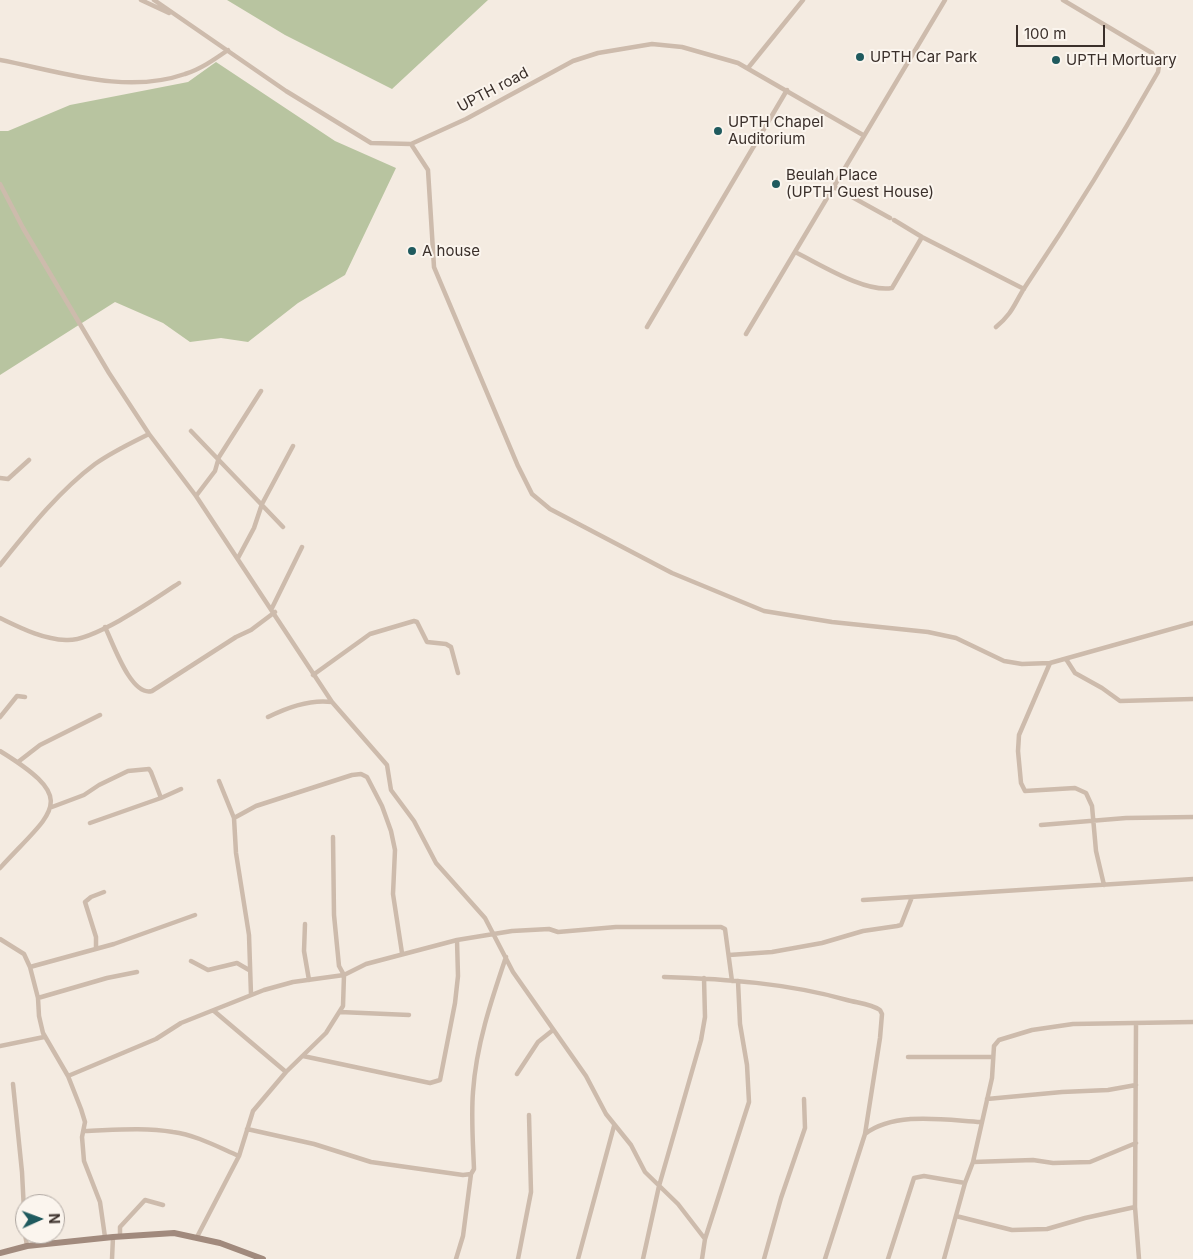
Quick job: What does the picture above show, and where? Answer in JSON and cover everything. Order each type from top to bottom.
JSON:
[{"type":"street","points":[[141,0],[182,18]]},
{"type":"street","name":"UPTH road","points":[[154,0],[286,91],[371,143],[411,144],[466,119],[573,62],[598,53],[652,44],[682,47],[748,68],[863,135]]},
{"type":"street","points":[[748,68],[803,0]]},
{"type":"street","points":[[746,334],[945,0]]},
{"type":"street","points":[[996,327],[1010,314],[1103,166],[1154,80],[1159,66],[1152,53],[1063,0]]},
{"type":"street","points":[[0,60],[69,75],[139,83],[164,80],[186,74],[209,63],[228,50]]},
{"type":"street","points":[[646,327],[786,90]]},
{"type":"street","points":[[411,144],[428,170],[434,267],[518,466],[532,494],[550,509],[672,573],[764,611],[832,622],[928,632],[956,638],[1004,661],[1022,664],[1050,663],[1193,623]]},
{"type":"street","points":[[0,184],[23,228],[104,364],[149,434],[196,496],[273,610],[313,676],[332,702],[388,766],[391,790],[414,821],[436,863],[474,903],[485,918],[492,935],[517,978],[586,1076],[614,1126],[631,1146],[645,1172],[678,1204],[705,1239]]},
{"type":"street","points":[[834,187],[922,237],[1024,289]]},
{"type":"street","points":[[796,252],[862,284],[881,290],[892,288],[922,237]]},
{"type":"street","points":[[196,496],[215,471],[219,460],[261,391]]},
{"type":"street","points":[[191,431],[284,527]]},
{"type":"street","points":[[0,565],[35,522],[84,473],[119,449],[149,434]]},
{"type":"street","points":[[238,558],[254,528],[262,504],[293,446]]},
{"type":"street","points":[[0,478],[8,479],[29,460]]},
{"type":"street","points":[[105,628],[125,670],[140,690],[145,693],[152,691],[236,637],[248,632],[273,610],[302,546]]},
{"type":"street","points":[[0,618],[41,636],[65,640],[78,639],[105,628],[179,583]]},
{"type":"street","points":[[313,676],[370,634],[414,620],[417,622],[427,642],[446,644],[451,647],[458,673]]},
{"type":"street","points":[[1066,659],[1075,674],[1102,688],[1120,701],[1193,699]]},
{"type":"street","points":[[1050,663],[1019,735],[1018,751],[1022,788],[1025,791],[1080,789],[1089,797],[1094,820],[1096,851],[1104,885]]},
{"type":"street","points":[[0,717],[16,696],[25,697]]},
{"type":"street","points":[[268,717],[293,706],[323,701],[332,702]]},
{"type":"street","points":[[18,762],[40,745],[100,715]]},
{"type":"street","points":[[0,751],[18,762],[42,782],[52,799],[52,807],[44,821],[0,868]]},
{"type":"street","points":[[52,807],[84,795],[119,775],[136,770],[149,769],[161,798]]},
{"type":"street","points":[[234,818],[256,806],[352,775],[361,774],[367,777],[382,806],[391,831],[395,850],[393,894],[402,953]]},
{"type":"street","points":[[219,781],[234,818],[236,852],[249,935],[251,995]]},
{"type":"street","points":[[90,823],[182,789]]},
{"type":"street","points":[[1041,825],[1094,820],[1193,817]]},
{"type":"street","points":[[196,1238],[239,1156],[253,1111],[286,1072],[326,1033],[343,1006],[344,975],[339,966],[334,916],[333,837]]},
{"type":"street","points":[[863,900],[1193,879]]},
{"type":"street","points":[[96,948],[96,937],[85,902],[91,897],[104,892]]},
{"type":"street","points":[[729,955],[772,952],[822,943],[863,931],[902,925],[912,897]]},
{"type":"street","points":[[30,967],[141,935],[195,915]]},
{"type":"street","points":[[305,924],[304,951],[309,980]]},
{"type":"street","points":[[68,1076],[156,1039],[181,1023],[251,995],[293,982],[344,975],[366,964],[457,940],[549,929],[558,932],[616,927],[721,927],[724,929],[735,981],[747,1065],[749,1102],[705,1239],[702,1259]]},
{"type":"street","points":[[0,939],[24,954],[30,967],[38,998],[39,1016],[44,1037],[68,1076],[81,1109],[85,1122],[82,1137],[84,1161],[100,1202],[105,1237]]},
{"type":"street","points":[[303,1056],[436,1083],[440,1080],[455,1002],[458,976],[457,940]]},
{"type":"street","points":[[456,1259],[462,1236],[471,1174],[474,1169],[472,1094],[475,1069],[495,990],[506,957]]},
{"type":"street","points":[[191,961],[208,970],[237,963],[249,970]]},
{"type":"street","points":[[38,998],[137,972]]},
{"type":"street","points":[[664,977],[704,978],[815,991],[880,1010],[882,1014],[880,1038],[865,1134],[825,1259]]},
{"type":"street","points":[[642,1259],[659,1186],[700,1040],[705,1017],[704,978]]},
{"type":"street","points":[[214,1011],[286,1072]]},
{"type":"street","points":[[340,1012],[408,1015]]},
{"type":"street","points":[[944,1259],[965,1184],[974,1162],[981,1122],[992,1078],[994,1046],[999,1040],[1032,1030],[1073,1024],[1193,1022]]},
{"type":"street","points":[[1136,1024],[1135,1207],[1139,1259]]},
{"type":"street","points":[[517,1074],[538,1042],[553,1030]]},
{"type":"street","points":[[0,1046],[44,1037]]},
{"type":"street","points":[[908,1057],[992,1057]]},
{"type":"street","points":[[13,1084],[23,1194]]},
{"type":"street","points":[[987,1099],[1108,1090],[1136,1085]]},
{"type":"street","points":[[764,1259],[781,1198],[805,1128],[804,1099]]},
{"type":"street","points":[[518,1259],[530,1192],[529,1115]]},
{"type":"street","points":[[865,1134],[872,1128],[896,1121],[981,1122]]},
{"type":"street","points":[[578,1259],[614,1126]]},
{"type":"street","points":[[248,1128],[314,1144],[371,1162],[463,1175],[471,1174]]},
{"type":"street","points":[[84,1131],[140,1129],[175,1132],[239,1156]]},
{"type":"street","points":[[974,1162],[1033,1160],[1053,1163],[1090,1162],[1136,1143]]},
{"type":"street","points":[[888,1259],[914,1178],[924,1176],[965,1184]]},
{"type":"street","points":[[112,1259],[120,1227],[145,1200],[162,1205]]},
{"type":"street","points":[[956,1216],[1012,1230],[1047,1229],[1135,1207]]},
{"type":"street","points":[[0,1253],[27,1246],[105,1237],[174,1233],[220,1243],[263,1259]]},
{"type":"green space","points":[[227,0],[488,0],[392,89],[285,35]]},
{"type":"green space","points":[[216,62],[335,141],[396,168],[345,275],[298,303],[248,342],[221,338],[190,342],[163,323],[115,302],[0,375],[0,131],[8,131],[70,105],[188,82]]},
{"type":"place","name":"UPTH Car Park","points":[[860,57]]},
{"type":"place","name":"UPTH Mortuary","points":[[1056,60]]},
{"type":"place","name":"UPTH Chapel Auditorium","points":[[718,131]]},
{"type":"place","name":"Beulah Place (UPTH Guest House)","points":[[776,184]]},
{"type":"place","name":"A house","points":[[412,251]]}]
